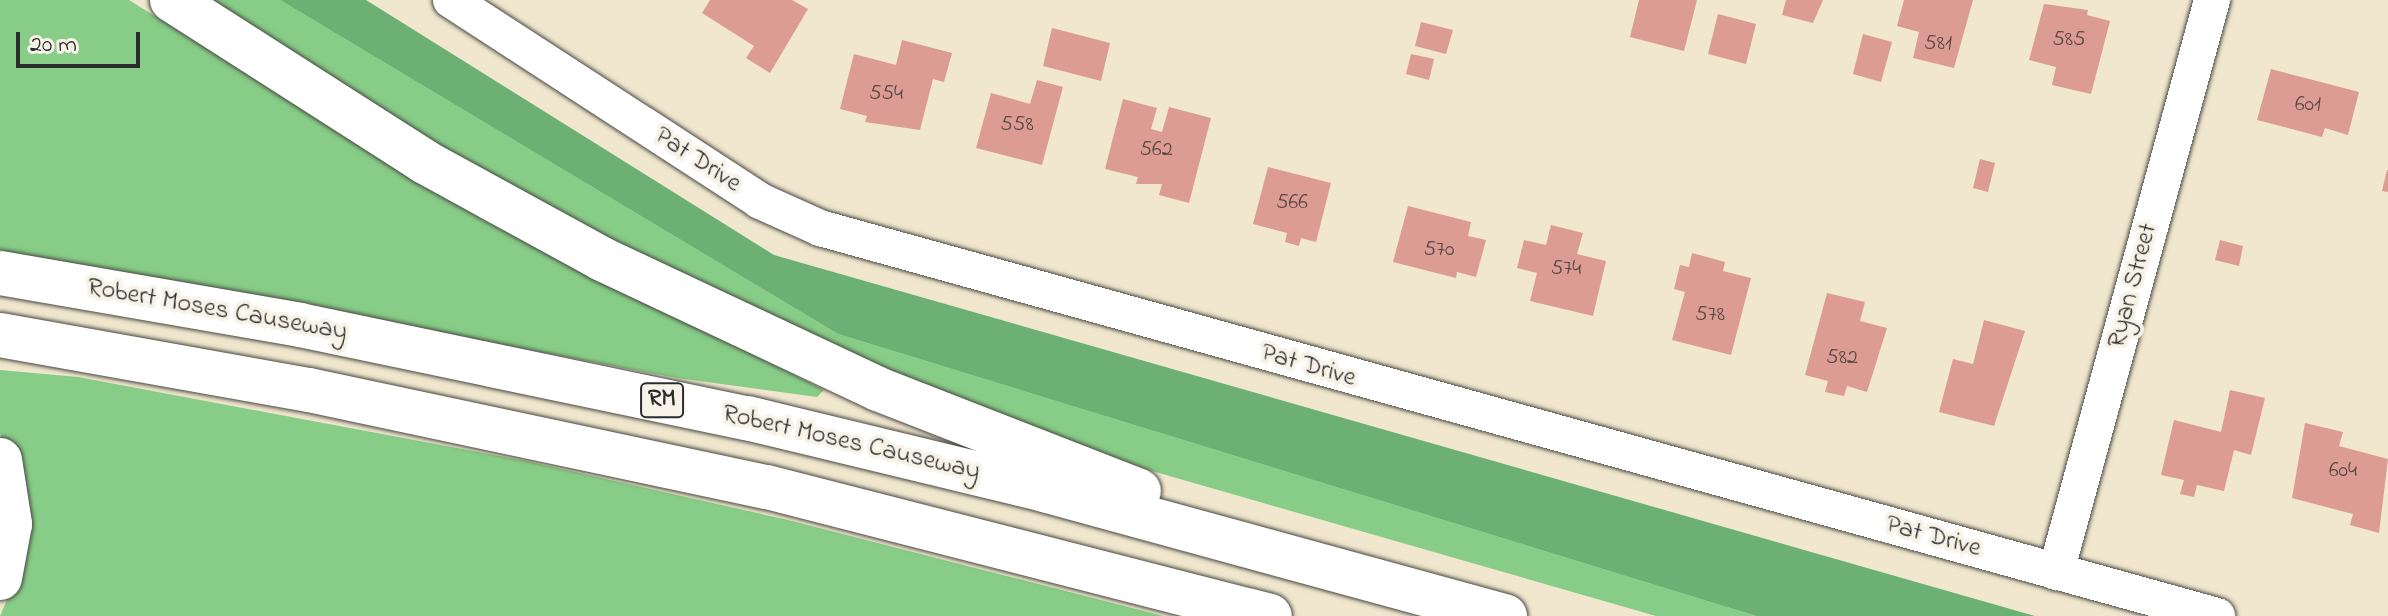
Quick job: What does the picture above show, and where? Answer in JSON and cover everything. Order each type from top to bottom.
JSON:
[{"type":"highway","points":[[172,0],[425,162],[733,324],[940,414],[1316,561]]},
{"type":"highway","name":"Robert Moses Causeway","points":[[0,273],[300,325],[732,415],[1316,561],[1505,616]]},
{"type":"highway","name":"RM","points":[[0,335],[309,390],[752,484],[1270,616]]},
{"type":"highway","points":[[0,460],[10,524],[0,578]]},
{"type":"street","name":"Pat Drive","points":[[451,0],[760,201],[820,228],[2217,616]]},
{"type":"street","name":"Ryan Street","points":[[2056,572],[2212,0]]},
{"type":"green space","points":[[0,0],[129,0],[481,219],[824,390],[817,397],[677,378],[0,250]]},
{"type":"green space","points":[[198,0],[280,0],[838,334],[1756,616],[1656,616],[1152,471],[938,393],[549,217]]},
{"type":"green space","points":[[280,0],[366,0],[774,255],[2035,616],[1756,616],[838,334]]},
{"type":"green space","points":[[0,370],[78,377],[526,461],[788,520],[1163,616],[0,616],[12,588],[19,505],[0,433]]},
{"type":"building","points":[[710,0],[792,0],[808,9],[770,73],[746,58],[754,46],[702,13]]},
{"type":"building","points":[[1639,0],[1697,0],[1684,51],[1630,37]]},
{"type":"building","points":[[1786,0],[1823,0],[1813,23],[1782,15]]},
{"type":"building","points":[[1904,0],[1973,0],[1954,68],[1913,58],[1919,32],[1897,26]]},
{"type":"building","points":[[2044,4],[2088,10],[2087,15],[2110,21],[2091,94],[2052,85],[2056,67],[2029,60]]},
{"type":"building","points":[[1718,14],[1756,24],[1746,64],[1708,54]]},
{"type":"building","points":[[1421,22],[1453,30],[1446,54],[1415,46]]},
{"type":"building","points":[[1052,28],[1110,43],[1101,81],[1043,66]]},
{"type":"building","points":[[1863,34],[1892,42],[1881,82],[1853,74]]},
{"type":"building","points":[[902,40],[952,53],[944,82],[933,79],[920,130],[865,122],[867,116],[840,109],[854,54],[896,65]]},
{"type":"building","points":[[1411,54],[1434,59],[1429,80],[1406,74]]},
{"type":"building","points":[[2271,69],[2359,92],[2348,135],[2325,128],[2322,137],[2257,120]]},
{"type":"building","points":[[1037,80],[1063,87],[1042,165],[976,148],[991,93],[1030,104]]},
{"type":"building","points":[[1123,99],[1157,108],[1151,129],[1162,132],[1169,107],[1211,118],[1189,203],[1159,195],[1162,184],[1136,184],[1138,177],[1105,169]]},
{"type":"building","points":[[1980,159],[1995,163],[1988,192],[1973,188]]},
{"type":"building","points":[[1268,167],[1331,183],[1316,242],[1301,238],[1299,246],[1285,242],[1287,233],[1253,224]]},
{"type":"building","points":[[2388,170],[2388,192],[2382,191]]},
{"type":"building","points":[[1408,206],[1471,222],[1468,236],[1486,240],[1476,277],[1457,272],[1456,278],[1393,262]]},
{"type":"building","points":[[1551,225],[1583,233],[1577,254],[1606,261],[1593,316],[1530,301],[1537,273],[1517,268],[1524,240],[1546,245]]},
{"type":"building","points":[[2220,240],[2243,246],[2239,266],[2215,260]]},
{"type":"building","points":[[1692,253],[1725,262],[1723,271],[1751,278],[1731,355],[1672,340],[1685,292],[1674,289],[1680,265],[1689,267]]},
{"type":"building","points":[[1827,293],[1865,302],[1860,321],[1887,328],[1867,392],[1847,386],[1844,396],[1825,392],[1828,381],[1805,375]]},
{"type":"building","points":[[1984,320],[2025,331],[1994,426],[1939,412],[1953,359],[1973,364]]},
{"type":"building","points":[[2230,390],[2265,398],[2251,455],[2234,450],[2224,491],[2197,485],[2194,497],[2180,494],[2184,480],[2161,475],[2174,420],[2221,432]]},
{"type":"building","points":[[2305,423],[2343,432],[2339,446],[2388,459],[2379,533],[2350,525],[2353,514],[2292,498]]}]
